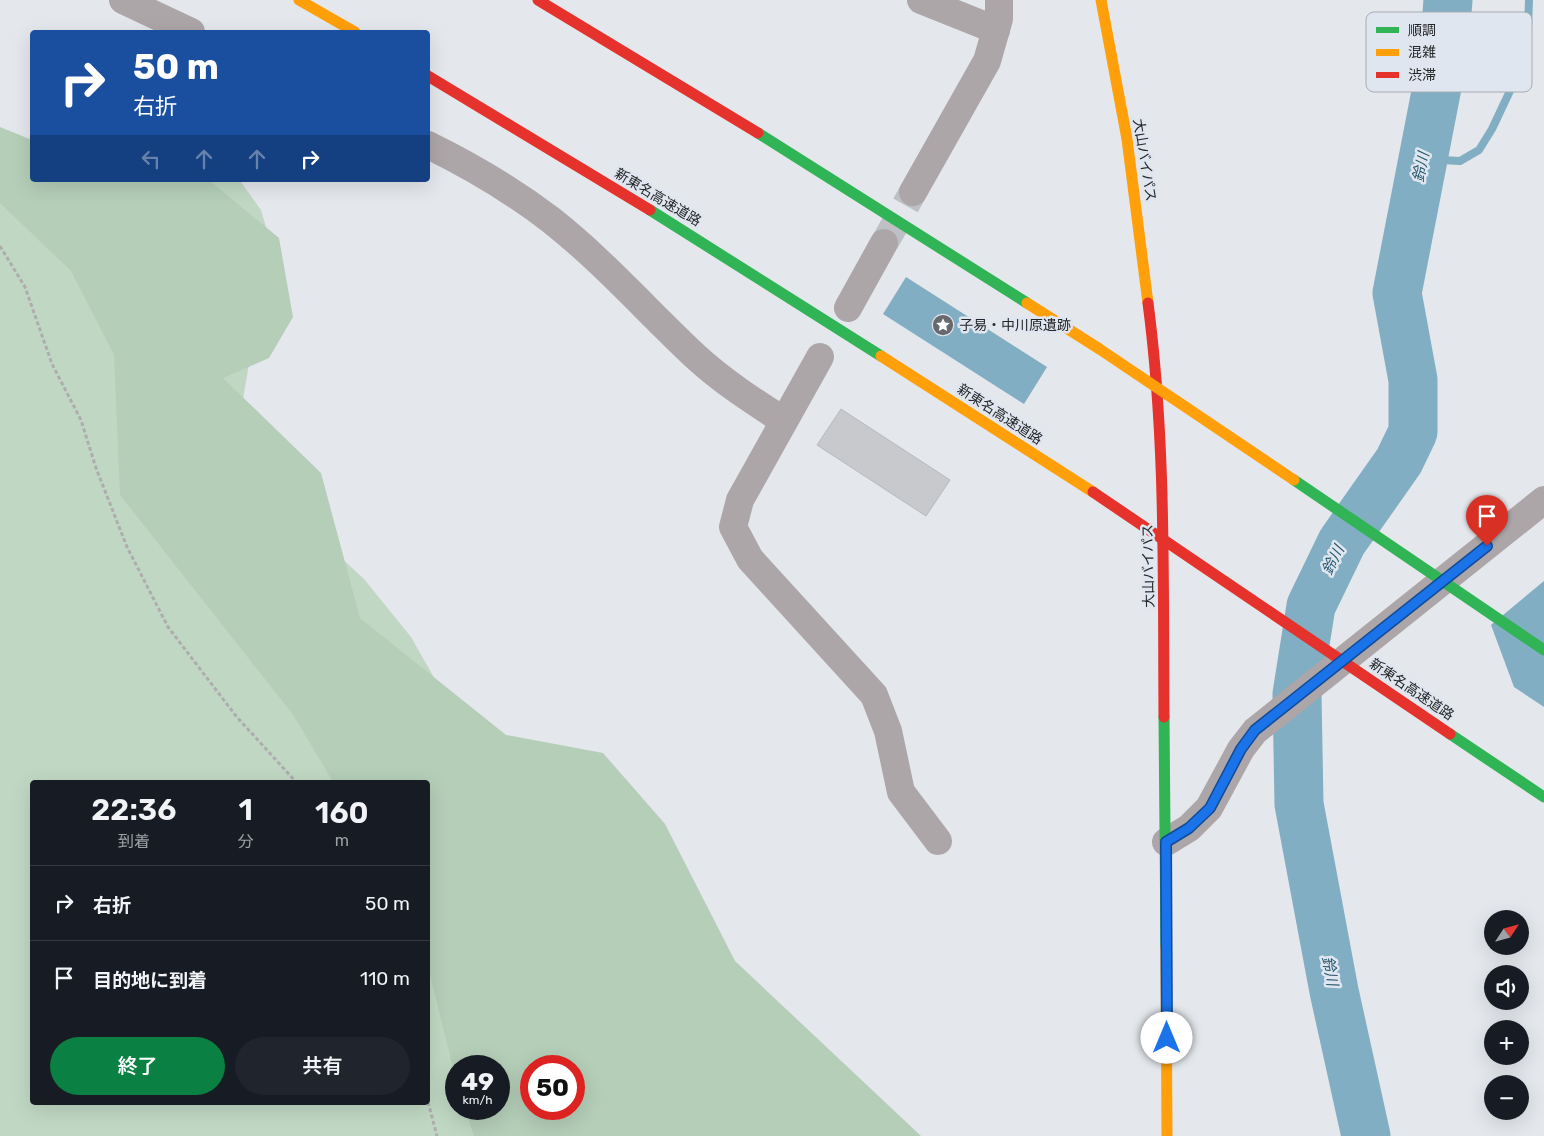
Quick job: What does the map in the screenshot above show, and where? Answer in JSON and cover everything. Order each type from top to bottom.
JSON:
[{"type":"main road","points":[[299,0],[352,30]]},
{"type":"main road","points":[[538,0],[740,121],[1098,348],[1544,650]]},
{"type":"main road","name":"大山バイパス","points":[[1101,0],[1127,139],[1155,356],[1162,497],[1167,1136]]},
{"type":"main road","name":"新東名高速道路","points":[[430,77],[681,229],[1093,492],[1544,798]]},
{"type":"street","points":[[123,0],[187,30]]},
{"type":"street","points":[[921,0],[996,30]]},
{"type":"street","points":[[913,192],[987,61],[999,19],[999,0]]},
{"type":"street","points":[[430,146],[479,172],[551,220],[588,252],[696,357],[731,386],[784,421]]},
{"type":"street","points":[[848,308],[884,243]]},
{"type":"street","points":[[820,357],[740,500],[733,527],[750,559],[874,694],[888,731],[901,792],[938,841]]},
{"type":"street","points":[[1166,842],[1189,828],[1210,808],[1241,749],[1255,730],[1314,685],[1544,500]]},
{"type":"path","points":[[0,246],[25,287],[52,364],[81,420],[96,468],[127,547],[168,627],[198,669],[236,716],[294,780]]},
{"type":"path","points":[[429,1105],[437,1136]]},
{"type":"green space","points":[[0,127],[30,139],[30,182],[211,182],[279,238],[293,317],[269,358],[223,378],[321,473],[360,618],[506,735],[603,753],[665,824],[735,961],[921,1136],[474,1136],[469,1120],[510,1120],[510,1055],[450,1055],[430,975],[430,780],[332,780],[294,716],[120,495],[114,355],[71,271],[0,203]]},
{"type":"green space","points":[[0,150],[30,178],[30,182],[241,182],[261,210],[270,241],[241,411],[255,478],[364,579],[411,637],[448,702],[579,1055],[520,1055],[520,1120],[585,1120],[585,1071],[609,1136],[0,1136]]},
{"type":"water","points":[[906,277],[1047,367],[1024,404],[883,314]]},
{"type":"water","points":[[1544,581],[1544,707],[1514,687],[1491,625]]},
{"type":"building","points":[[841,409],[950,480],[926,516],[817,445]]},
{"type":"waterway","name":"鈴川","points":[[1447,12],[1448,0]]},
{"type":"waterway","points":[[1529,0],[1529,12]]},
{"type":"waterway","name":"鈴川","points":[[1366,1136],[1334,991],[1299,804],[1297,694],[1311,606],[1342,542],[1399,461],[1413,432],[1413,380],[1397,293],[1436,92]]},
{"type":"waterway","points":[[1423,159],[1460,161],[1479,150],[1492,129],[1509,92]]},
{"type":"tunnel","points":[[885,242],[913,192]]},
{"type":"traffic: fast","points":[[758,133],[1027,303]]},
{"type":"traffic: fast","points":[[650,210],[881,356]]},
{"type":"traffic: fast","points":[[1294,480],[1544,650]]},
{"type":"traffic: fast","points":[[1164,717],[1166,946]]},
{"type":"traffic: fast","points":[[1450,734],[1544,797]]},
{"type":"traffic: slow","points":[[299,0],[352,30]]},
{"type":"traffic: slow","points":[[1101,0],[1127,139],[1148,303]]},
{"type":"traffic: slow","points":[[1027,303],[1098,348]]},
{"type":"traffic: slow","points":[[1098,348],[1294,480]]},
{"type":"traffic: slow","points":[[881,356],[1093,492]]},
{"type":"traffic: slow","points":[[1166,946],[1167,1136]]},
{"type":"traffic: jam","points":[[538,0],[758,133]]},
{"type":"traffic: jam","points":[[430,77],[650,210]]},
{"type":"traffic: jam","points":[[1148,303],[1154,354],[1161,458],[1164,717]]},
{"type":"traffic: jam","points":[[1093,492],[1450,734]]},
{"type":"place","name":"子易・中川原遺跡","points":[[943,325]]},
{"type":"route","points":[[1167,1038],[1166,842],[1189,828],[1210,808],[1241,749],[1255,730],[1487,546]]}]
